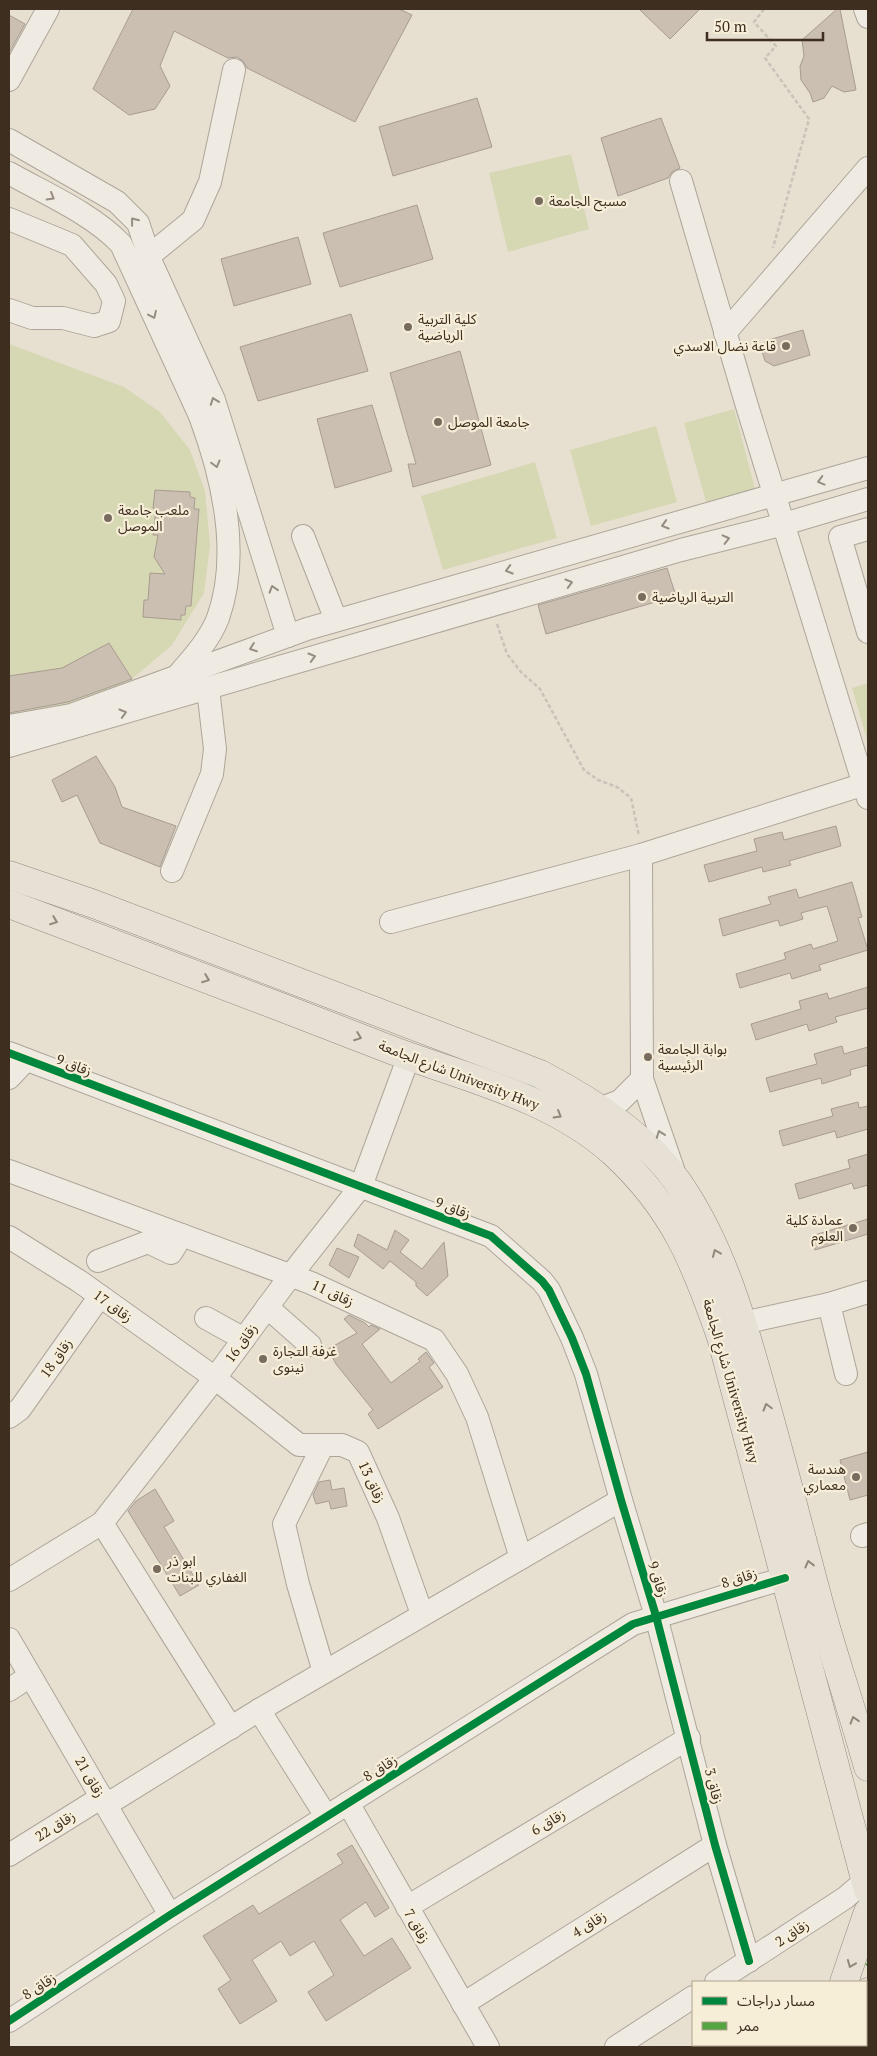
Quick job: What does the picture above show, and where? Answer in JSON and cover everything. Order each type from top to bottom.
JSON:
[{"type":"main road","name":"شارع الجامعة University Hwy","points":[[9,875],[94,904],[540,1074],[578,1094],[636,1136],[677,1180],[707,1231],[743,1323],[796,1510],[819,1604],[868,1767]]},
{"type":"main road","name":"شارع الجامعة University Hwy","points":[[9,904],[409,1056],[536,1102],[583,1130],[613,1152],[653,1194],[681,1237],[702,1282],[721,1337],[867,1885]]},
{"type":"main road","points":[[83,931],[94,904]]},
{"type":"main road","points":[[844,1981],[868,1912]]},
{"type":"street","points":[[9,80],[48,9]]},
{"type":"street","points":[[865,9],[868,17]]},
{"type":"street","points":[[149,256],[193,220],[210,182],[234,70]]},
{"type":"street","points":[[9,140],[117,202],[138,223],[149,256],[214,400],[288,636]]},
{"type":"street","points":[[725,333],[868,168]]},
{"type":"street","points":[[9,173],[111,233],[121,244],[200,416],[209,442],[223,497],[228,548],[228,574],[217,620],[182,685]]},
{"type":"street","points":[[391,922],[641,855],[867,788],[725,333],[681,181]]},
{"type":"street","points":[[9,218],[72,245],[106,284],[114,301],[109,321],[94,326],[63,318],[32,318],[9,310]]},
{"type":"street","points":[[9,746],[182,685],[288,636],[336,620],[868,468]]},
{"type":"street","points":[[9,726],[71,715],[182,685],[208,689],[681,550],[784,524],[868,499]]},
{"type":"street","points":[[832,510],[868,632]]},
{"type":"street","points":[[840,538],[868,529]]},
{"type":"street","points":[[302,536],[336,620]]},
{"type":"street","points":[[483,577],[491,606]]},
{"type":"street","points":[[172,871],[212,774],[214,749],[208,689]]},
{"type":"street","points":[[641,855],[642,1079],[677,1180]]},
{"type":"street","name":"زقاق 16","points":[[9,1580],[102,1523],[215,1378],[290,1275],[360,1186],[409,1056]]},
{"type":"street","points":[[9,1078],[17,1057]]},
{"type":"street","name":"زقاق 9","points":[[17,1057],[491,1236],[542,1281],[572,1338],[586,1374],[656,1616]]},
{"type":"street","points":[[599,1109],[620,1101],[642,1079]]},
{"type":"street","name":"زقاق 11","points":[[9,1172],[320,1287],[438,1344],[457,1374],[477,1417],[521,1558]]},
{"type":"street","points":[[98,1261],[148,1242],[171,1253],[174,1252],[182,1235]]},
{"type":"street","name":"زقاق 17","points":[[9,1237],[100,1296],[215,1378]]},
{"type":"street","points":[[743,1323],[829,1304],[868,1292]]},
{"type":"street","name":"زقاق 18","points":[[12,1409],[100,1296]]},
{"type":"street","points":[[829,1304],[846,1374]]},
{"type":"street","points":[[267,1307],[310,1345]]},
{"type":"street","points":[[206,1318],[244,1339]]},
{"type":"street","name":"زقاق 13","points":[[215,1378],[299,1446],[322,1447],[342,1445],[358,1452],[388,1518],[422,1614]]},
{"type":"street","points":[[322,1447],[284,1524],[298,1584],[324,1672]]},
{"type":"street","name":"زقاق 22","points":[[9,1855],[231,1728],[422,1614],[621,1500]]},
{"type":"street","points":[[102,1523],[231,1728]]},
{"type":"street","name":"زقاق 8","points":[[9,2021],[170,1915],[632,1624],[785,1578]]},
{"type":"street","name":"زقاق 3","points":[[656,1616],[715,1844],[749,1961]]},
{"type":"street","name":"زقاق 21","points":[[9,1639],[170,1915]]},
{"type":"street","points":[[9,1690],[30,1676]]},
{"type":"street","points":[[260,1710],[326,1816]]},
{"type":"street","name":"زقاق 6","points":[[407,1907],[689,1738]]},
{"type":"street","name":"زقاق 7","points":[[348,1803],[488,2047]]},
{"type":"street","name":"زقاق 4","points":[[463,2004],[715,1844]]},
{"type":"street","name":"زقاق 2","points":[[718,1981],[867,1885]]},
{"type":"street","points":[[616,2047],[692,1998]]},
{"type":"path","points":[[764,9],[754,22],[776,46],[765,58],[809,119],[771,256]]},
{"type":"path","points":[[491,606],[507,654],[521,672],[540,689],[584,770],[598,780],[616,786],[631,798],[634,805],[641,855]]},
{"type":"green space","name":"مسبح الجامعة","points":[[571,154],[589,229],[508,252],[489,173]]},
{"type":"green space","name":"ملعب جامعة الموصل","points":[[9,344],[124,387],[160,412],[190,450],[205,491],[210,545],[204,593],[172,645],[132,679],[92,701],[9,716]]},
{"type":"green space","points":[[734,409],[755,489],[706,502],[684,423]]},
{"type":"green space","points":[[656,426],[677,502],[591,526],[570,450]]},
{"type":"green space","points":[[535,462],[557,538],[443,570],[421,496]]},
{"type":"green space","points":[[868,683],[868,743],[852,688]]},
{"type":"building","points":[[133,9],[399,9],[412,15],[355,122],[247,68],[243,61],[237,57],[228,58],[174,31],[160,66],[170,86],[155,109],[129,115],[93,89]]},
{"type":"building","points":[[639,9],[700,9],[670,39]]},
{"type":"building","points":[[837,9],[840,9],[856,90],[844,92],[832,86],[824,98],[813,102],[810,93],[801,80],[800,66],[804,56],[802,40]]},
{"type":"building","points":[[9,15],[25,24],[9,53]]},
{"type":"building","points":[[477,98],[492,147],[393,176],[379,127]]},
{"type":"building","points":[[661,118],[680,168],[672,172],[668,178],[618,196],[601,138]]},
{"type":"building","points":[[417,205],[433,259],[340,287],[323,233]]},
{"type":"building","points":[[298,237],[311,284],[234,306],[221,259]]},
{"type":"building","points":[[351,314],[368,371],[258,401],[240,347]]},
{"type":"building","name":"قاعة نضال الاسدي","points":[[803,330],[810,355],[774,366],[765,361],[762,351],[765,341]]},
{"type":"building","points":[[460,351],[491,465],[413,487],[408,464],[416,464],[390,373]]},
{"type":"building","points":[[372,405],[392,471],[335,488],[317,419]]},
{"type":"building","points":[[155,490],[190,492],[190,497],[195,498],[194,509],[199,509],[191,606],[186,606],[185,615],[181,615],[181,620],[143,617],[144,600],[148,600],[150,573],[165,574],[154,557],[158,535],[153,535],[156,509],[153,508]]},
{"type":"building","points":[[667,568],[676,596],[546,634],[538,605]]},
{"type":"building","points":[[109,643],[132,679],[68,702],[9,713],[9,676],[62,668]]},
{"type":"building","points":[[96,756],[115,787],[122,807],[176,826],[160,867],[100,843],[77,795],[62,802],[52,780]]},
{"type":"building","points":[[836,826],[841,846],[789,861],[791,865],[763,872],[762,867],[709,882],[704,865],[757,851],[754,839],[782,832],[784,840]]},
{"type":"building","points":[[852,882],[862,917],[858,918],[868,950],[819,965],[821,970],[792,979],[790,973],[740,988],[736,974],[786,959],[784,953],[811,944],[813,949],[838,941],[827,906],[801,913],[803,919],[780,926],[778,920],[723,936],[719,919],[771,904],[768,897],[796,889],[799,898]]},
{"type":"building","points":[[868,987],[868,1008],[835,1017],[837,1022],[809,1031],[807,1024],[756,1040],[751,1024],[801,1009],[799,1001],[827,993],[829,999]]},
{"type":"building","points":[[842,1046],[844,1054],[868,1047],[868,1065],[850,1070],[851,1075],[822,1084],[821,1078],[770,1092],[766,1078],[817,1064],[814,1054]]},
{"type":"building","points":[[858,1102],[859,1108],[868,1106],[868,1129],[837,1138],[835,1131],[783,1146],[779,1131],[833,1116],[831,1109]]},
{"type":"building","points":[[868,1154],[868,1185],[854,1189],[852,1183],[799,1199],[795,1184],[850,1168],[848,1160]]},
{"type":"building","name":"عمادة كلية العلوم","points":[[868,1219],[868,1234],[815,1250],[811,1236]]},
{"type":"building","points":[[395,1230],[409,1240],[400,1252],[422,1269],[444,1242],[448,1276],[427,1296],[416,1286],[416,1282],[390,1261],[383,1269],[354,1246],[358,1234],[387,1250]]},
{"type":"building","points":[[337,1248],[359,1257],[349,1278],[329,1265]]},
{"type":"building","points":[[349,1315],[369,1327],[371,1325],[380,1329],[362,1344],[391,1383],[420,1361],[418,1359],[426,1352],[434,1363],[429,1367],[443,1387],[378,1429],[368,1414],[373,1410],[336,1364],[328,1349],[357,1333],[344,1319]]},
{"type":"building","name":"هندسة معماري","points":[[868,1452],[868,1495],[850,1500],[840,1460]]},
{"type":"building","points":[[330,1480],[332,1490],[344,1488],[347,1506],[331,1509],[329,1501],[316,1504],[313,1495],[319,1482]]},
{"type":"building","points":[[155,1489],[174,1521],[164,1527],[199,1585],[180,1596],[128,1511],[136,1501]]},
{"type":"building","points":[[352,1845],[389,1908],[375,1917],[366,1902],[340,1920],[364,1956],[392,1938],[411,1968],[326,2021],[308,1992],[334,1975],[314,1941],[290,1956],[281,1941],[252,1960],[277,2001],[240,2024],[218,1989],[231,1980],[203,1936],[253,1905],[259,1914],[343,1863],[337,1854]]},
{"type":"cycle path","points":[[9,1053],[491,1236],[542,1281],[549,1290],[572,1338],[586,1374],[656,1616],[715,1845],[749,1961]]},
{"type":"cycle path","points":[[9,2021],[170,1915],[633,1624],[785,1578]]},
{"type":"place","name":"مسبح الجامعة","points":[[539,201]]},
{"type":"place","name":"كلية التربية الرياضية","points":[[408,327]]},
{"type":"place","name":"قاعة نضال الاسدي","points":[[786,346]]},
{"type":"place","name":"جامعة الموصل","points":[[438,422]]},
{"type":"place","name":"ملعب جامعة الموصل","points":[[108,518]]},
{"type":"place","name":"التربية الرياضية","points":[[642,597]]},
{"type":"place","name":"بوابة الجامعة الرئيسية","points":[[648,1057]]},
{"type":"place","name":"عمادة كلية العلوم","points":[[853,1228]]},
{"type":"place","name":"غرفة التجارة نينوى","points":[[263,1359]]},
{"type":"place","name":"هندسة معماري","points":[[856,1477]]},
{"type":"place","name":"ابو ذر الغفاري للبنات","points":[[157,1569]]}]
